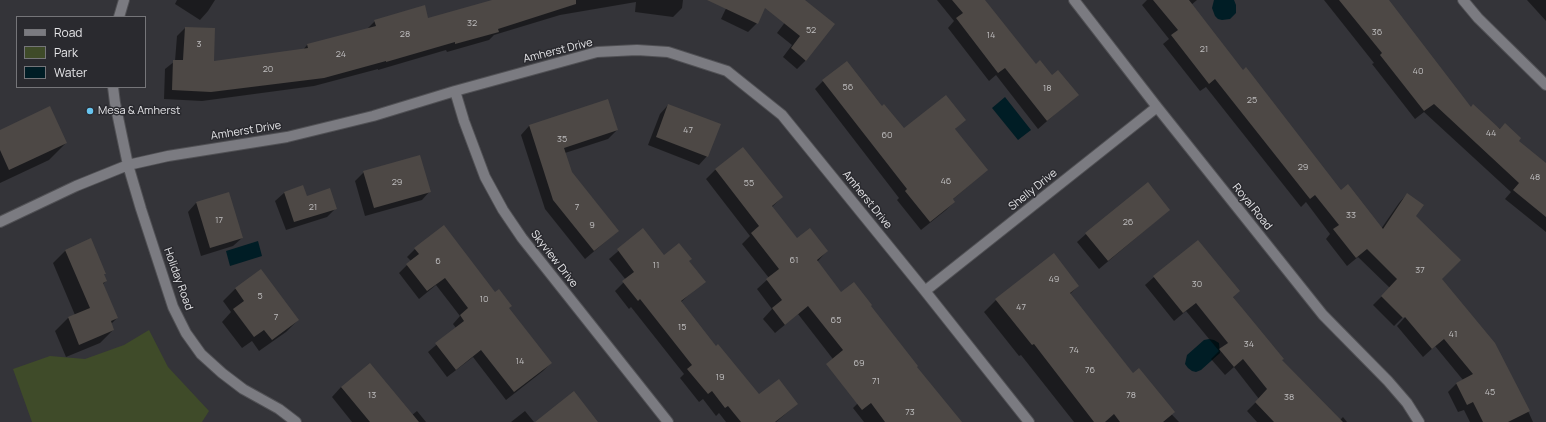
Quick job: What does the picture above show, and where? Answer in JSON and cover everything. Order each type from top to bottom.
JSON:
[{"type":"street","points":[[119,16],[124,0]]},
{"type":"street","name":"Royal Road","points":[[1074,0],[1157,107],[1323,315],[1388,381],[1407,403],[1419,422]]},
{"type":"street","points":[[1463,0],[1478,18],[1546,85]]},
{"type":"street","name":"Amherst Drive","points":[[0,222],[76,186],[128,165],[168,156],[287,137],[373,116],[597,52],[637,50],[668,52],[726,71],[782,115],[1029,422]]},
{"type":"street","name":"Holiday Road","points":[[113,88],[128,165],[173,307],[186,333],[201,354],[222,373],[243,389],[279,409],[296,422]]},
{"type":"street","name":"Skyview Drive","points":[[454,92],[485,177],[503,210],[522,238],[668,422]]},
{"type":"street","name":"Shelly Drive","points":[[925,291],[1157,107]]},
{"type":"green space","points":[[149,330],[168,367],[209,411],[202,422],[32,422],[13,369],[50,356],[85,359],[124,345]]},
{"type":"water","points":[[1214,0],[1234,0],[1236,5],[1236,13],[1230,19],[1218,19],[1212,8]]},
{"type":"water","points":[[1005,97],[1031,130],[1018,140],[992,108]]},
{"type":"water","points":[[258,241],[262,256],[230,266],[226,251]]},
{"type":"water","points":[[1209,339],[1219,343],[1220,353],[1201,370],[1196,372],[1192,371],[1185,364],[1187,355],[1204,340]]},
{"type":"building","points":[[492,0],[576,0],[576,4],[498,29],[499,32],[455,44],[455,42],[324,78],[211,92],[172,90],[173,60],[183,60],[185,27],[215,28],[214,61],[308,48],[307,44],[376,26],[374,20],[425,5],[428,18]]},
{"type":"building","points":[[707,0],[805,0],[835,24],[806,61],[791,48],[800,36],[765,8],[758,24]]},
{"type":"building","points":[[952,0],[985,0],[1036,64],[1040,60],[1052,75],[1058,70],[1079,95],[1047,121],[1005,68],[998,73],[956,18],[963,13]]},
{"type":"building","points":[[1153,0],[1189,0],[1243,70],[1246,67],[1341,190],[1348,184],[1383,229],[1407,193],[1424,205],[1416,216],[1461,260],[1442,279],[1495,343],[1530,411],[1508,422],[1483,422],[1473,402],[1467,405],[1456,383],[1473,374],[1444,339],[1432,349],[1405,317],[1403,318],[1381,296],[1397,279],[1367,249],[1356,258],[1333,229],[1339,225],[1315,195],[1310,199],[1215,79],[1209,84],[1171,35],[1178,30]]},
{"type":"building","points":[[1339,0],[1389,0],[1471,107],[1473,104],[1500,129],[1505,123],[1521,138],[1519,141],[1546,163],[1546,217],[1513,190],[1519,183],[1434,104],[1424,111],[1380,55],[1382,53]]},
{"type":"building","points":[[847,61],[882,106],[884,104],[904,128],[946,95],[966,120],[955,129],[988,170],[953,199],[955,202],[930,222],[905,191],[907,189],[822,80]]},
{"type":"building","points":[[608,99],[618,130],[564,148],[572,172],[619,231],[594,251],[553,200],[529,125]]},
{"type":"building","points":[[668,104],[721,124],[708,157],[656,137]]},
{"type":"building","points":[[50,106],[67,143],[9,170],[0,150],[0,130]]},
{"type":"building","points":[[743,147],[783,197],[772,206],[797,238],[810,228],[828,251],[817,260],[841,292],[854,282],[918,366],[917,367],[962,422],[885,422],[871,403],[862,410],[826,364],[843,350],[808,306],[785,325],[772,308],[782,300],[766,279],[779,269],[751,233],[759,226],[715,169]]},
{"type":"building","points":[[420,155],[431,192],[374,208],[363,171]]},
{"type":"building","points":[[1148,182],[1170,210],[1108,261],[1085,233]]},
{"type":"building","points":[[303,185],[307,196],[330,188],[337,209],[294,222],[284,192]]},
{"type":"building","points":[[229,192],[243,238],[210,248],[196,202]]},
{"type":"building","points":[[444,225],[495,292],[499,289],[512,306],[509,308],[552,363],[514,392],[481,350],[456,370],[435,343],[464,321],[460,315],[468,308],[445,278],[427,291],[406,264],[419,254],[414,248]]},
{"type":"building","points":[[643,228],[664,255],[679,243],[692,259],[689,261],[706,282],[681,301],[716,346],[718,344],[759,394],[779,379],[798,404],[775,422],[741,422],[728,406],[725,408],[712,391],[708,394],[687,369],[692,365],[640,299],[638,301],[622,281],[634,272],[617,249]]},
{"type":"building","points":[[91,238],[106,274],[104,274],[107,281],[103,283],[118,318],[111,321],[114,330],[79,345],[68,317],[90,308],[65,250]]},
{"type":"building","points":[[1198,240],[1240,291],[1233,297],[1284,359],[1282,360],[1343,422],[1274,422],[1255,402],[1267,389],[1243,359],[1234,367],[1219,349],[1228,343],[1196,303],[1183,313],[1153,276]]},
{"type":"building","points":[[1054,253],[1079,286],[1070,293],[1133,373],[1139,368],[1175,412],[1163,422],[1120,422],[1114,414],[1105,422],[1094,422],[1034,344],[1032,345],[995,299]]},
{"type":"building","points":[[261,269],[299,320],[272,340],[264,330],[254,337],[233,309],[244,301],[235,288]]},
{"type":"building","points":[[370,363],[419,422],[370,422],[341,387]]},
{"type":"building","points":[[574,391],[598,422],[535,422]]},
{"type":"place","name":"Mesa & Amherst","points":[[90,111]]}]
